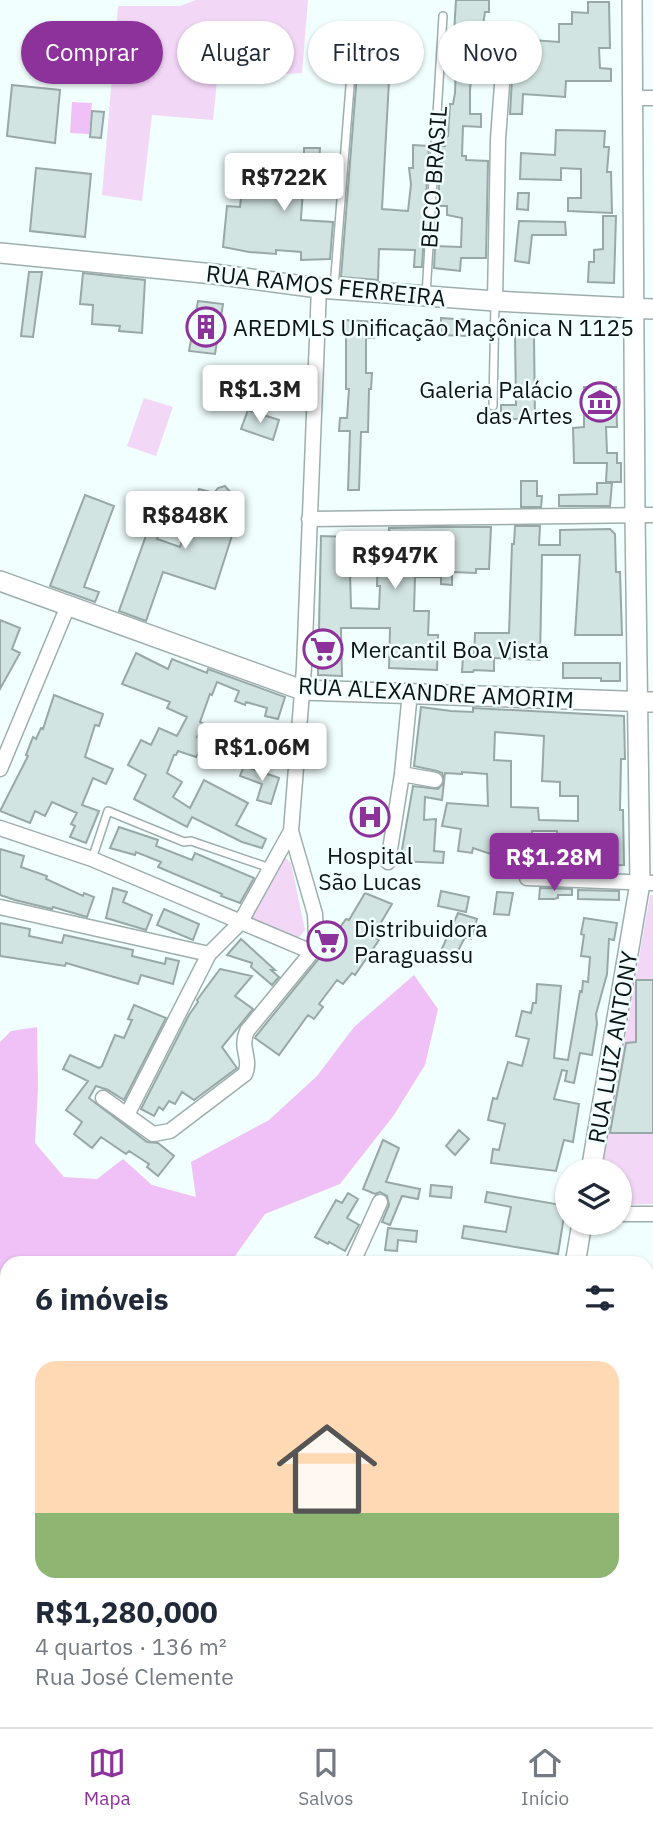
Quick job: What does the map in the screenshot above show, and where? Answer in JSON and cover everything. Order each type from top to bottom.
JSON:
[{"type":"street","name":"RUA LUIZ ANTONY","points":[[593,1158],[646,883],[644,309],[632,98],[632,0]]},
{"type":"street","points":[[495,301],[502,84]]},
{"type":"street","points":[[632,98],[653,98]]},
{"type":"street","name":"RUA RAMOS FERREIRA","points":[[0,253],[326,288],[644,309]]},
{"type":"street","points":[[103,1098],[153,1134],[170,1131],[245,1074],[248,1064],[243,1040],[247,1031],[312,952],[316,938],[315,914],[291,831],[302,690],[309,519],[326,288]]},
{"type":"street","points":[[309,519],[644,515]]},
{"type":"street","name":"RUA ALEXANDRE AMORIM","points":[[0,581],[302,690],[645,701]]},
{"type":"street","points":[[0,769],[68,606]]},
{"type":"street","points":[[388,862],[402,774],[410,692]]},
{"type":"street","points":[[402,774],[435,780]]},
{"type":"street","points":[[0,828],[92,859],[312,952]]},
{"type":"street","points":[[127,1115],[209,954],[240,923],[291,831]]},
{"type":"street","points":[[527,878],[646,883]]},
{"type":"street","points":[[0,907],[209,954]]},
{"type":"street","points":[[356,1256],[380,1202]]},
{"type":"street","points":[[632,1214],[653,1214]]},
{"type":"street","points":[[576,1256],[580,1235]]},
{"type":"lane","name":"BECO BRASIL","points":[[425,296],[443,16]]},
{"type":"lane","points":[[326,288],[349,84]]},
{"type":"lane","points":[[493,406],[495,301]]},
{"type":"lane","points":[[92,859],[108,811],[184,842],[191,841],[270,868]]},
{"type":"shaded area","points":[[196,0],[308,0],[302,73],[294,73],[294,21],[177,21],[177,84],[217,84],[213,120],[152,115],[142,201],[102,195],[111,84],[163,84],[163,21],[117,21],[118,6],[180,6]]},
{"type":"shaded area","points":[[72,102],[92,103],[89,134],[70,133]]},
{"type":"shaded area","points":[[144,398],[173,407],[156,456],[127,446]]},
{"type":"shaded area","points":[[284,856],[291,863],[305,930],[296,941],[251,920]]},
{"type":"shaded area","points":[[650,895],[653,895],[653,1204],[632,1205],[632,1158],[604,1158]]},
{"type":"shaded area","points":[[414,975],[438,1009],[425,1065],[394,1115],[340,1184],[265,1214],[235,1256],[0,1256],[0,1042],[11,1031],[37,1027],[35,1143],[64,1177],[97,1179],[123,1159],[152,1185],[196,1197],[191,1162],[269,1120],[317,1076],[354,1027]]},
{"type":"building","points":[[456,0],[489,0],[489,12],[485,12],[484,21],[455,21]]},
{"type":"building","points":[[588,2],[609,2],[610,48],[599,48],[600,68],[611,69],[611,81],[566,81],[565,97],[523,94],[522,114],[510,114],[512,84],[542,84],[542,41],[559,42],[559,24],[572,24],[572,12],[588,13]]},
{"type":"building","points":[[356,84],[389,84],[382,209],[408,211],[411,184],[409,168],[413,168],[413,145],[429,146],[422,267],[414,267],[415,250],[379,249],[378,280],[341,277]]},
{"type":"building","points":[[455,84],[471,84],[470,114],[481,114],[481,127],[463,126],[462,156],[466,156],[466,160],[488,161],[486,258],[461,258],[460,271],[434,268],[435,246],[461,247],[462,218],[447,215],[447,206],[438,206],[441,146],[445,146],[445,136],[448,136],[450,104],[453,104]]},
{"type":"building","points":[[12,85],[60,90],[55,143],[7,136]]},
{"type":"building","points":[[92,111],[104,112],[101,138],[90,137]]},
{"type":"building","points":[[556,130],[605,131],[604,147],[609,147],[607,172],[611,172],[612,213],[568,211],[568,198],[581,198],[581,169],[561,168],[561,180],[520,179],[521,153],[555,155]]},
{"type":"building","points":[[304,148],[320,148],[319,164],[338,164],[336,189],[303,191],[301,220],[333,222],[330,259],[301,260],[301,252],[276,250],[276,254],[223,247],[227,206],[240,207],[242,188],[291,193],[291,168],[278,168],[277,156],[304,155]]},
{"type":"building","points":[[36,168],[91,174],[85,237],[30,231]]},
{"type":"building","points":[[518,193],[529,193],[528,210],[517,209]]},
{"type":"building","points":[[603,216],[616,216],[614,283],[588,282],[589,262],[594,262],[594,250],[603,249]]},
{"type":"building","points":[[519,221],[565,222],[566,235],[532,235],[529,263],[515,261]]},
{"type":"building","points":[[29,272],[42,272],[33,337],[21,336]]},
{"type":"building","points":[[83,273],[145,280],[142,333],[119,331],[120,326],[92,324],[93,305],[80,304]]},
{"type":"building","name":"AREDMLS Unificação Maçônica N 1125","points":[[198,301],[223,304],[215,354],[189,351]]},
{"type":"building","points":[[441,318],[469,320],[468,336],[441,335]]},
{"type":"building","points":[[346,320],[376,322],[374,338],[366,338],[366,373],[372,373],[368,432],[361,432],[359,490],[348,490],[350,431],[339,431],[340,418],[347,418],[349,389],[346,389]]},
{"type":"building","points":[[515,335],[534,335],[535,419],[501,419],[501,405],[516,405]]},
{"type":"building","points":[[584,387],[616,387],[617,427],[606,427],[607,453],[617,453],[617,463],[621,463],[621,482],[606,482],[607,463],[574,463],[573,428],[584,427]]},
{"type":"building","points":[[248,410],[279,420],[273,440],[241,429]]},
{"type":"building","points":[[521,481],[537,481],[537,496],[542,496],[541,507],[521,507]]},
{"type":"building","points":[[597,483],[612,483],[610,506],[559,506],[559,495],[597,494]]},
{"type":"building","points":[[225,486],[236,499],[243,501],[215,589],[163,572],[146,621],[119,611],[152,519],[163,523],[157,539],[180,547],[199,489],[214,493]]},
{"type":"building","points":[[85,495],[114,506],[84,587],[99,592],[95,602],[50,586]]},
{"type":"building","points":[[515,526],[540,526],[539,545],[560,545],[560,530],[610,529],[615,534],[616,572],[620,572],[622,635],[575,635],[580,555],[542,555],[540,660],[494,658],[494,671],[462,672],[463,656],[474,656],[475,633],[509,633]]},
{"type":"building","points":[[491,527],[489,569],[476,569],[476,573],[452,572],[452,585],[441,584],[441,577],[415,577],[414,611],[429,611],[428,635],[438,635],[437,670],[389,668],[390,628],[341,628],[342,676],[318,675],[321,536],[349,537],[351,608],[379,609],[378,554],[388,554],[389,528]]},
{"type":"building","points":[[0,620],[20,628],[12,649],[20,653],[0,689]]},
{"type":"building","points":[[136,653],[168,669],[172,659],[207,673],[208,669],[285,697],[278,719],[265,716],[267,708],[235,701],[239,691],[217,682],[212,695],[210,694],[200,722],[204,724],[197,737],[206,741],[196,757],[178,751],[167,773],[182,782],[173,797],[190,808],[204,780],[248,803],[236,825],[266,839],[262,848],[242,842],[192,817],[187,827],[134,799],[146,775],[128,765],[141,740],[151,745],[159,728],[177,736],[187,717],[167,708],[170,702],[122,684]]},
{"type":"building","points":[[563,663],[620,663],[620,681],[563,678]]},
{"type":"building","points":[[54,695],[103,714],[99,726],[95,725],[85,757],[113,769],[106,784],[93,778],[82,805],[99,811],[86,843],[70,837],[75,826],[71,824],[77,813],[52,802],[45,816],[35,811],[30,823],[0,811],[28,756],[26,755],[33,737],[36,739],[41,728],[43,729]]},
{"type":"building","points":[[421,707],[473,712],[473,708],[624,716],[625,759],[621,759],[620,810],[623,810],[624,865],[572,866],[572,870],[524,869],[524,851],[557,851],[557,831],[532,831],[532,839],[505,839],[500,857],[473,848],[472,853],[458,851],[461,829],[442,826],[447,803],[488,806],[487,774],[445,773],[444,781],[442,773],[414,766]],"holes":[[[495,732],[544,736],[542,781],[560,782],[560,796],[578,796],[578,821],[539,820],[538,808],[511,807],[511,761],[494,760]]]},
{"type":"building","points":[[268,740],[282,744],[279,757],[264,753]]},
{"type":"building","points":[[244,766],[279,778],[271,804],[257,800],[262,784],[240,776]]},
{"type":"building","points":[[444,782],[442,800],[425,797],[424,820],[436,819],[434,851],[444,852],[443,863],[400,861],[413,786],[438,789]]},
{"type":"building","points":[[119,827],[158,840],[156,846],[192,860],[195,853],[254,878],[240,903],[221,896],[222,894],[158,867],[161,862],[136,852],[135,855],[110,848]]},
{"type":"building","points":[[0,849],[24,856],[21,867],[47,876],[46,879],[83,896],[84,893],[94,897],[87,917],[0,895]]},
{"type":"building","points":[[113,888],[127,892],[123,902],[152,915],[146,930],[106,918]]},
{"type":"building","points":[[540,888],[572,889],[572,895],[539,899]]},
{"type":"building","points":[[578,890],[619,891],[619,900],[578,899]]},
{"type":"building","points":[[441,891],[469,897],[466,912],[438,906]]},
{"type":"building","points":[[497,892],[513,893],[509,915],[494,914]]},
{"type":"building","points":[[365,893],[392,904],[373,936],[379,940],[355,975],[352,973],[343,984],[337,980],[319,1004],[323,1007],[314,1019],[308,1015],[279,1055],[255,1038],[256,1036],[325,951],[346,919],[349,920]]},
{"type":"building","points":[[164,909],[199,924],[193,940],[157,925]]},
{"type":"building","points":[[458,913],[477,919],[471,939],[465,937],[454,959],[440,953]]},
{"type":"building","points":[[584,918],[617,923],[614,940],[609,939],[607,974],[596,1014],[592,1055],[580,1053],[574,1083],[565,1081],[567,1071],[562,1070],[554,1099],[579,1104],[573,1142],[564,1140],[559,1158],[555,1158],[555,1171],[491,1163],[493,1149],[499,1150],[505,1124],[488,1120],[493,1098],[497,1099],[508,1062],[522,1066],[529,1039],[516,1036],[522,1011],[531,1013],[533,1003],[536,1003],[537,984],[561,986],[554,1058],[568,1060],[580,991],[582,992],[583,981],[588,982],[590,957],[581,956],[584,935],[581,934]]},
{"type":"building","points":[[0,923],[30,929],[29,936],[62,943],[64,935],[133,950],[132,956],[165,964],[166,958],[179,961],[173,984],[141,975],[138,984],[66,963],[65,966],[0,956]]},
{"type":"building","points":[[241,939],[275,970],[271,970],[279,977],[272,985],[251,967],[252,963],[227,955]]},
{"type":"building","points":[[220,969],[252,976],[235,996],[253,1009],[222,1047],[237,1068],[194,1100],[182,1092],[175,1104],[169,1101],[163,1110],[159,1107],[154,1116],[141,1109],[197,1000]]},
{"type":"building","points":[[636,980],[653,980],[653,1133],[610,1133],[626,1043],[636,1042]]},
{"type":"building","points":[[134,1005],[166,1018],[124,1100],[96,1086],[89,1098],[147,1142],[158,1143],[174,1156],[158,1176],[147,1167],[149,1164],[129,1151],[126,1154],[101,1137],[92,1148],[74,1134],[82,1122],[66,1110],[88,1081],[63,1069],[70,1055],[99,1068],[102,1066],[115,1035],[124,1038],[132,1020],[128,1019]]},
{"type":"building","points":[[459,1130],[469,1139],[455,1155],[446,1146]]},
{"type":"building","points":[[383,1140],[399,1148],[386,1182],[420,1189],[418,1199],[402,1196],[390,1225],[382,1222],[389,1205],[387,1196],[363,1189]]},
{"type":"building","points":[[431,1185],[452,1187],[451,1198],[430,1196]]},
{"type":"building","points":[[487,1192],[555,1204],[555,1235],[561,1235],[558,1254],[462,1238],[464,1226],[506,1232],[511,1207],[485,1202]]},
{"type":"building","points":[[348,1193],[358,1199],[347,1218],[359,1225],[345,1251],[315,1237],[336,1200],[342,1203]]},
{"type":"building","points":[[388,1228],[417,1231],[416,1242],[398,1240],[397,1251],[385,1250]]},
{"type":"place","name":"AREDMLS Unificação Maçônica N 1125","points":[[206,327]]},
{"type":"place","name":"Galeria Palácio das Artes","points":[[600,402]]},
{"type":"place","name":"Mercantil Boa Vista","points":[[323,649]]},
{"type":"place","name":"Hospital São Lucas","points":[[370,817]]},
{"type":"place","name":"Distribuidora Paraguassu","points":[[327,941]]}]
